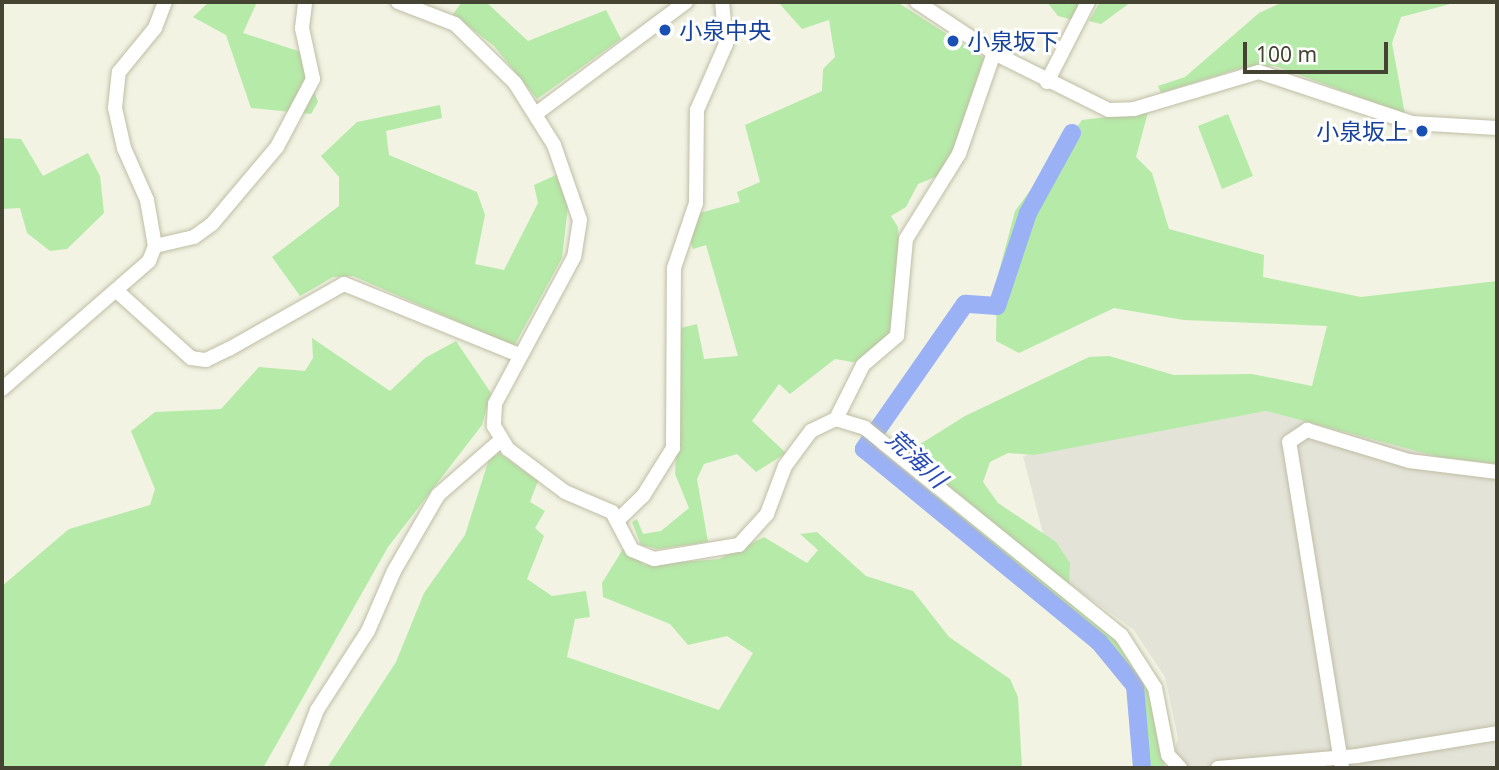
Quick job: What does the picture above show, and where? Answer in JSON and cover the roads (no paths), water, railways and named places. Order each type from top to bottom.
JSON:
[{"type":"street","points":[[2,389],[141,272],[155,246],[147,200],[124,148],[115,108],[119,72],[155,28],[165,2]]},
{"type":"street","points":[[155,246],[194,237],[212,224],[277,147],[313,79],[302,28],[305,2]]},
{"type":"street","points":[[398,2],[466,33],[537,113],[564,170],[580,234],[574,257],[519,355],[493,417],[500,440],[538,475],[619,519],[632,550],[645,559],[738,545],[767,514],[785,466],[811,431],[836,419],[863,365],[897,336],[906,239],[959,154],[994,53]]},
{"type":"street","points":[[537,113],[686,2]]},
{"type":"street","points":[[619,519],[643,496],[673,448],[674,268],[696,203],[697,110],[726,44],[722,2]]},
{"type":"street","points":[[917,2],[994,53],[1090,105],[1133,109],[1259,72],[1412,123],[1497,128]]},
{"type":"street","points":[[1047,82],[1088,2]]},
{"type":"street","points":[[118,293],[191,358],[206,360],[229,349],[344,284],[519,355]]},
{"type":"street","points":[[836,419],[865,428],[1121,635],[1155,688],[1168,755],[1180,768]]},
{"type":"street","points":[[1341,762],[1287,451],[1295,435],[1307,430],[1409,461],[1497,472]]},
{"type":"street","points":[[295,768],[317,710],[368,631],[398,562],[438,495],[500,440]]},
{"type":"street","points":[[1218,768],[1341,762],[1497,733]]},
{"type":"waterway","name":"荒海川","points":[[1072,133],[1028,213],[997,306],[965,304],[864,449],[1099,642],[1135,686],[1142,768]]},
{"type":"place","name":"小泉中央","points":[[665,30]]},
{"type":"place","name":"小泉坂下","points":[[953,41]]},
{"type":"place","name":"小泉坂上","points":[[1422,131]]}]
